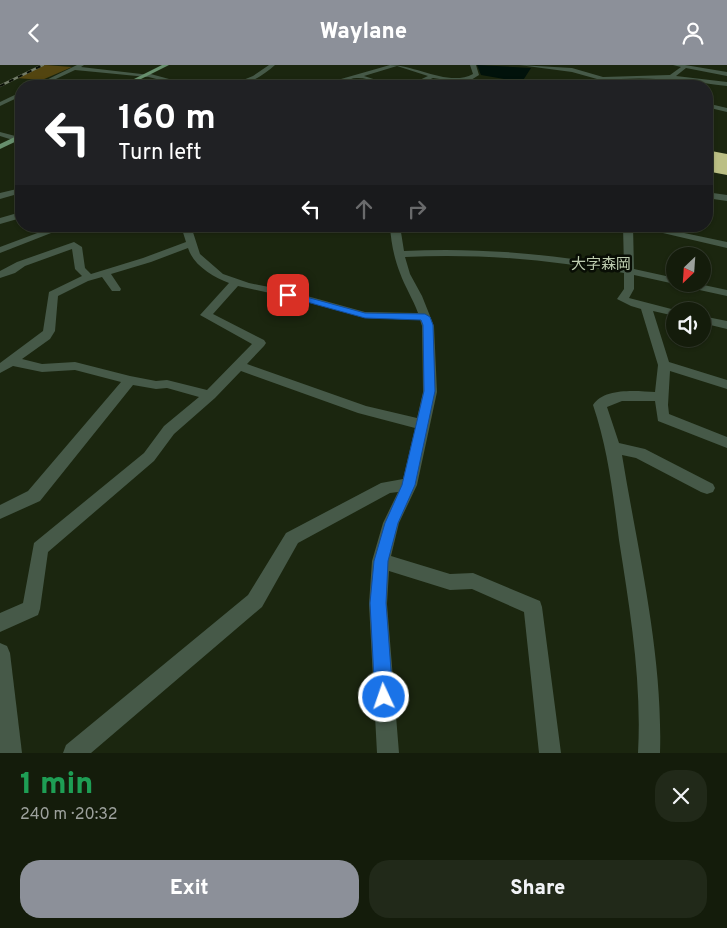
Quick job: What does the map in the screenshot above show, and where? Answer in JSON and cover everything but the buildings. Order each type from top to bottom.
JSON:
[{"type":"main road","points":[[136,80],[166,65]]},
{"type":"main road","points":[[0,147],[15,140]]},
{"type":"street","points":[[48,80],[81,65]]},
{"type":"street","points":[[248,80],[272,65]]},
{"type":"street","points":[[378,65],[385,68]]},
{"type":"street","points":[[344,80],[398,65],[432,76],[468,80],[476,75],[473,65]]},
{"type":"street","points":[[522,65],[572,70],[602,79]]},
{"type":"street","points":[[675,65],[727,74]]},
{"type":"street","points":[[671,77],[685,67]]},
{"type":"street","points":[[73,68],[147,75],[166,80]]},
{"type":"street","points":[[359,76],[372,80]]},
{"type":"street","points":[[425,80],[432,76]]},
{"type":"street","points":[[598,80],[671,77],[695,80]]},
{"type":"street","points":[[713,82],[727,84]]},
{"type":"street","points":[[713,84],[727,84]]},
{"type":"street","points":[[0,104],[15,97]]},
{"type":"street","points":[[713,106],[727,109]]},
{"type":"street","points":[[0,134],[15,137]]},
{"type":"street","points":[[0,196],[15,192]]},
{"type":"street","points":[[713,196],[727,198]]},
{"type":"street","points":[[0,221],[15,217]]},
{"type":"street","points":[[0,250],[49,232]]},
{"type":"street","points":[[188,232],[195,255],[219,276],[365,315],[425,317]]},
{"type":"street","points":[[388,753],[378,603],[381,561],[391,523],[408,485],[430,391],[428,325],[417,296],[405,274],[396,232]]},
{"type":"street","points":[[628,232],[629,289],[623,299],[666,311]]},
{"type":"street","points":[[665,232],[727,245]]},
{"type":"street","points":[[5,365],[46,336],[49,331],[53,294],[89,278],[147,261],[192,243]]},
{"type":"street","points":[[0,275],[21,264],[74,245],[78,247],[80,269],[89,278]]},
{"type":"street","points":[[400,254],[465,251],[552,259],[628,270],[666,279]]},
{"type":"street","points":[[105,273],[116,289]]},
{"type":"street","points":[[0,623],[31,609],[40,548],[149,457],[169,430],[210,395],[260,343],[206,315],[236,282]]},
{"type":"street","points":[[711,289],[727,293]]},
{"type":"street","points":[[646,307],[664,365],[661,405],[663,417],[727,443]]},
{"type":"street","points":[[711,321],[727,325]]},
{"type":"street","points":[[5,365],[42,368],[75,366],[130,380],[167,385],[210,395]]},
{"type":"street","points":[[238,365],[363,410],[423,425]]},
{"type":"street","points":[[664,365],[727,385]]},
{"type":"street","points":[[0,512],[34,496],[130,380]]},
{"type":"street","points":[[649,753],[650,731],[643,634],[613,447],[600,405],[608,398],[663,397]]},
{"type":"street","points":[[613,447],[640,453],[707,488]]},
{"type":"street","points":[[74,753],[255,601],[292,538],[387,487],[408,485]]},
{"type":"street","points":[[381,561],[450,582],[473,581],[533,607],[550,753]]},
{"type":"street","points":[[0,653],[11,753]]},
{"type":"shaded area","points":[[45,65],[72,67],[42,80],[16,78]]},
{"type":"shaded area","points":[[477,65],[531,68],[523,80],[510,80],[481,75]]},
{"type":"railway","points":[[0,86],[43,65]]},
{"type":"district","name":"大字森岡","points":[[601,264]]},
{"type":"route","points":[[288,295],[365,315],[425,317],[428,325],[430,391],[416,459],[408,485],[391,523],[381,561],[378,603],[384,697]]}]
